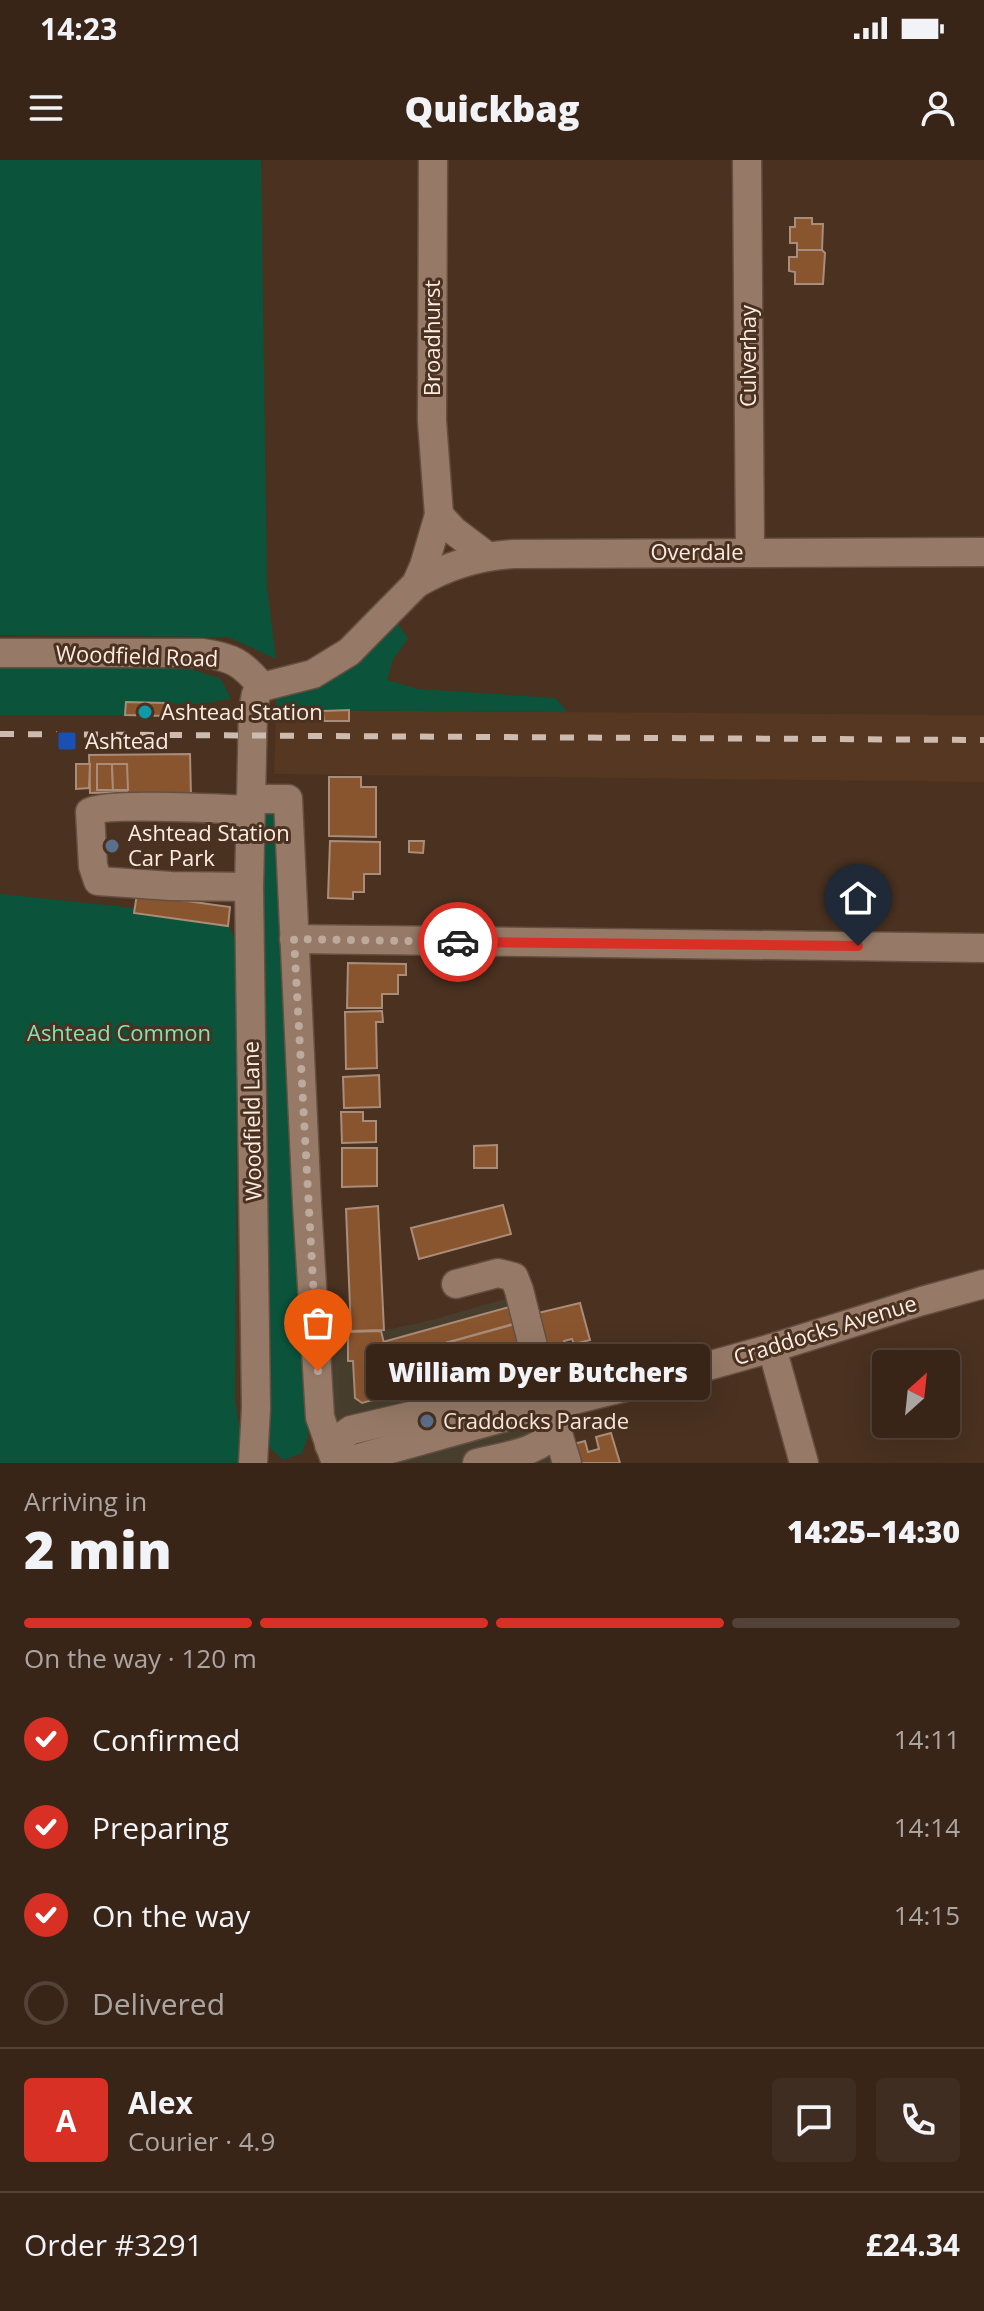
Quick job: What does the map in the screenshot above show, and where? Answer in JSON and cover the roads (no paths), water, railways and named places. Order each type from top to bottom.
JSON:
[{"type":"street","name":"Broadhurst","points":[[262,687],[313,674],[349,652],[416,584],[424,566],[439,515],[432,421],[433,160]]},
{"type":"street","name":"Culverhay","points":[[747,160],[750,551]]},
{"type":"street","points":[[439,515],[454,531],[487,556]]},
{"type":"street","name":"Overdale","points":[[416,584],[431,575],[487,556],[750,551],[984,552]]},
{"type":"street","name":"Woodfield Road","points":[[0,653],[202,653],[225,656],[239,663],[250,671],[262,687]]},
{"type":"street","name":"Woodfield Lane","points":[[260,1457],[249,887],[253,710],[256,694],[262,687]]},
{"type":"street","points":[[249,887],[98,881],[93,866],[90,812],[97,808],[250,805],[288,799],[320,1417],[335,1457]]},
{"type":"street","points":[[294,939],[984,948]]},
{"type":"street","points":[[456,1284],[498,1273],[514,1277],[567,1463]]},
{"type":"street","name":"Craddocks Avenue","points":[[335,1457],[553,1418],[984,1284]]},
{"type":"street","points":[[772,1348],[804,1463]]},
{"type":"street","points":[[335,1457],[351,1430],[419,1414],[541,1378]]},
{"type":"street","points":[[477,1463],[539,1445],[551,1437],[553,1418]]},
{"type":"railway","points":[[0,734],[984,740]]},
{"type":"place","name":"Ashtead Station","points":[[145,712]]},
{"type":"place","name":"Ashtead","points":[[67,741]]},
{"type":"place","name":"Ashtead Station Car Park","points":[[112,846]]},
{"type":"place","name":"William Dyer Butchers","points":[[318,1371]]},
{"type":"place","name":"Craddocks Parade","points":[[427,1421]]},
{"type":"park label","name":"Ashtead Common","points":[[119,1033]]}]
